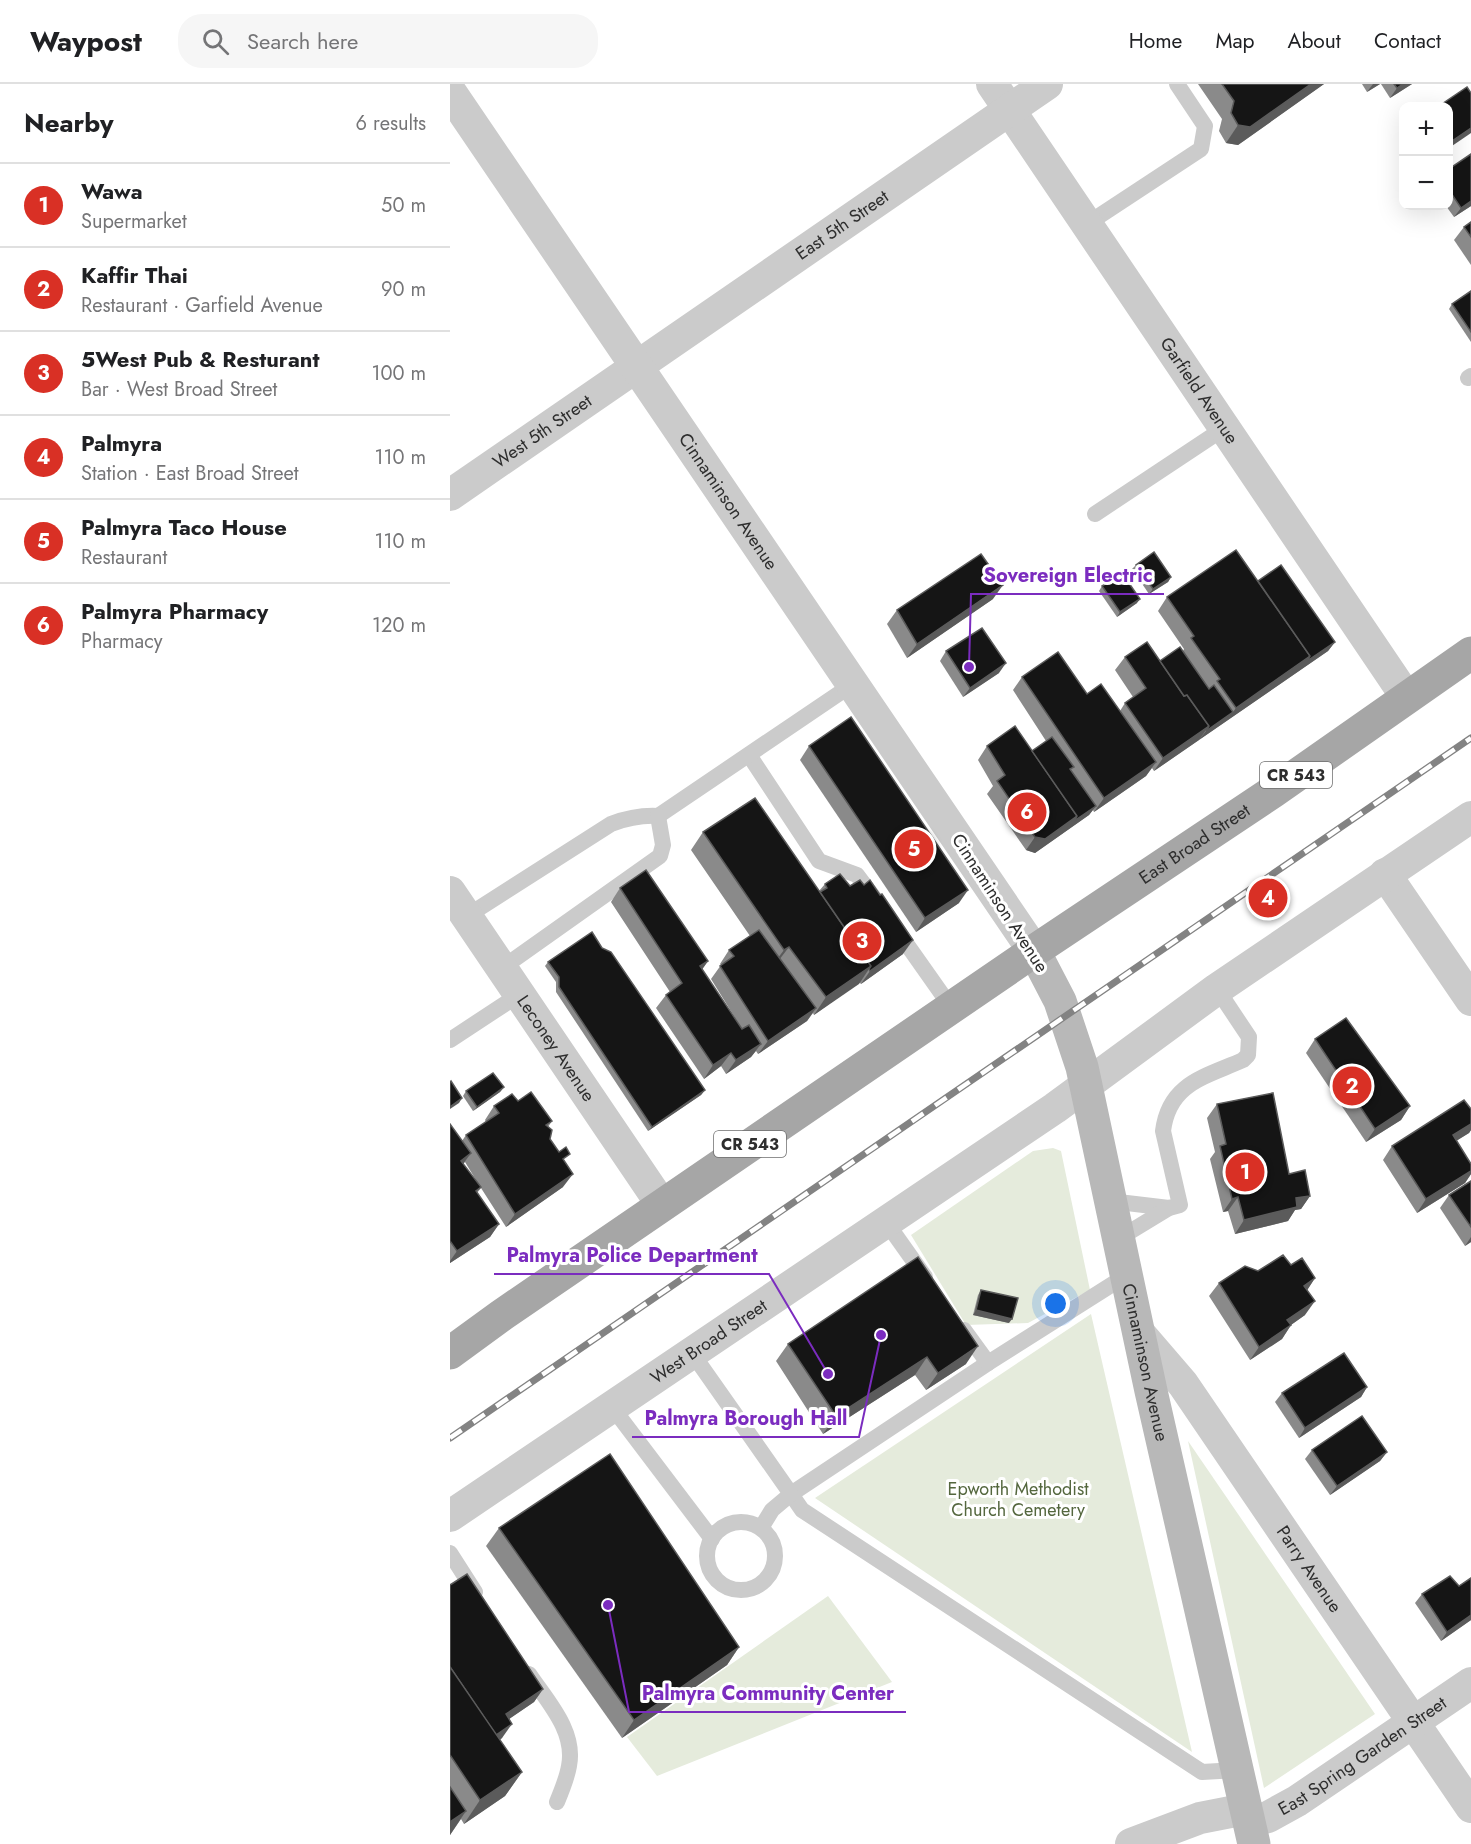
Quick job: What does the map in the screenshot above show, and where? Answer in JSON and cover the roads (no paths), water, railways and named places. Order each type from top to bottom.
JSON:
[{"type":"main road","name":"East Broad Street","points":[[1034,951],[1274,791],[1471,653]]},
{"type":"main road","name":"CR 543","points":[[450,1353],[662,1204],[1034,951]]},
{"type":"main road","name":"Cinnaminson Avenue","points":[[1034,951],[1046,970],[1067,1017],[1086,1086],[1153,1402],[1250,1825]]},
{"type":"street","name":"Garfield Avenue","points":[[992,84],[1223,429],[1407,698]]},
{"type":"street","name":"East 5th Street","points":[[636,368],[1047,84]]},
{"type":"street","name":"Cinnaminson Avenue","points":[[450,92],[1034,951]]},
{"type":"street","name":"West 5th Street","points":[[450,495],[636,368]]},
{"type":"street","points":[[1086,1086],[1217,989],[1471,817]]},
{"type":"street","points":[[1385,874],[1471,1000]]},
{"type":"street","name":"Leconey Avenue","points":[[458,904],[662,1204]]},
{"type":"street","name":"West Broad Street","points":[[450,1516],[1086,1086]]},
{"type":"street","name":"Parry Avenue","points":[[1140,1334],[1183,1384],[1471,1807]]},
{"type":"street","name":"East Spring Garden Street","points":[[1131,1844],[1200,1818],[1250,1825],[1268,1817],[1297,1801],[1471,1683]]},
{"type":"lane","points":[[1087,224],[1201,149],[1205,126],[1177,84]]},
{"type":"lane","points":[[1095,514],[1223,429]]},
{"type":"lane","points":[[458,904],[611,824],[635,816],[658,816],[853,684]]},
{"type":"lane","points":[[749,755],[819,861],[857,875],[951,1007]]},
{"type":"lane","points":[[502,968],[660,856],[663,845],[658,816]]},
{"type":"lane","points":[[1110,1201],[1168,1208],[1180,1206],[1163,1131],[1168,1110],[1176,1094],[1189,1084],[1243,1060],[1248,1055],[1249,1037],[1217,989]]},
{"type":"lane","points":[[450,1040],[520,994]]},
{"type":"lane","points":[[1118,1239],[1168,1208]]},
{"type":"lane","points":[[886,1222],[933,1288]]},
{"type":"lane","points":[[761,1528],[772,1510],[791,1494],[988,1363],[1126,1275]]},
{"type":"lane","points":[[954,1316],[988,1363]]},
{"type":"lane","points":[[692,1353],[802,1510],[1202,1772],[1237,1770]]},
{"type":"lane","points":[[612,1407],[712,1539]]},
{"type":"lane","points":[[739,1522],[751,1523],[761,1528],[769,1536],[776,1557],[774,1568],[768,1578],[759,1586],[749,1590],[727,1587],[717,1580],[707,1561],[712,1539],[719,1530],[728,1524],[739,1522]]},
{"type":"lane","points":[[450,1553],[481,1601]]},
{"type":"lane","points":[[520,1659],[565,1728],[570,1764],[557,1802]]},
{"type":"railway","points":[[450,1438],[1471,738]]},
{"type":"place","name":"Sovereign Electric","points":[[969,667]]},
{"type":"place","name":"Palmyra Pharmacy","points":[[1027,812]]},
{"type":"place","name":"Palmyra Taco House","points":[[914,849]]},
{"type":"place","name":"Palmyra","points":[[1268,898]]},
{"type":"place","name":"5West Pub & Resturant","points":[[862,941]]},
{"type":"place","name":"Kaffir Thai","points":[[1352,1086]]},
{"type":"place","name":"Wawa","points":[[1245,1172]]},
{"type":"place","name":"Palmyra Borough Hall","points":[[881,1335]]},
{"type":"place","name":"Palmyra Police Department","points":[[828,1374]]},
{"type":"place","name":"Palmyra Community Center","points":[[608,1605]]},
{"type":"park label","name":"Epworth Methodist Church Cemetery","points":[[1018,1499]]}]
